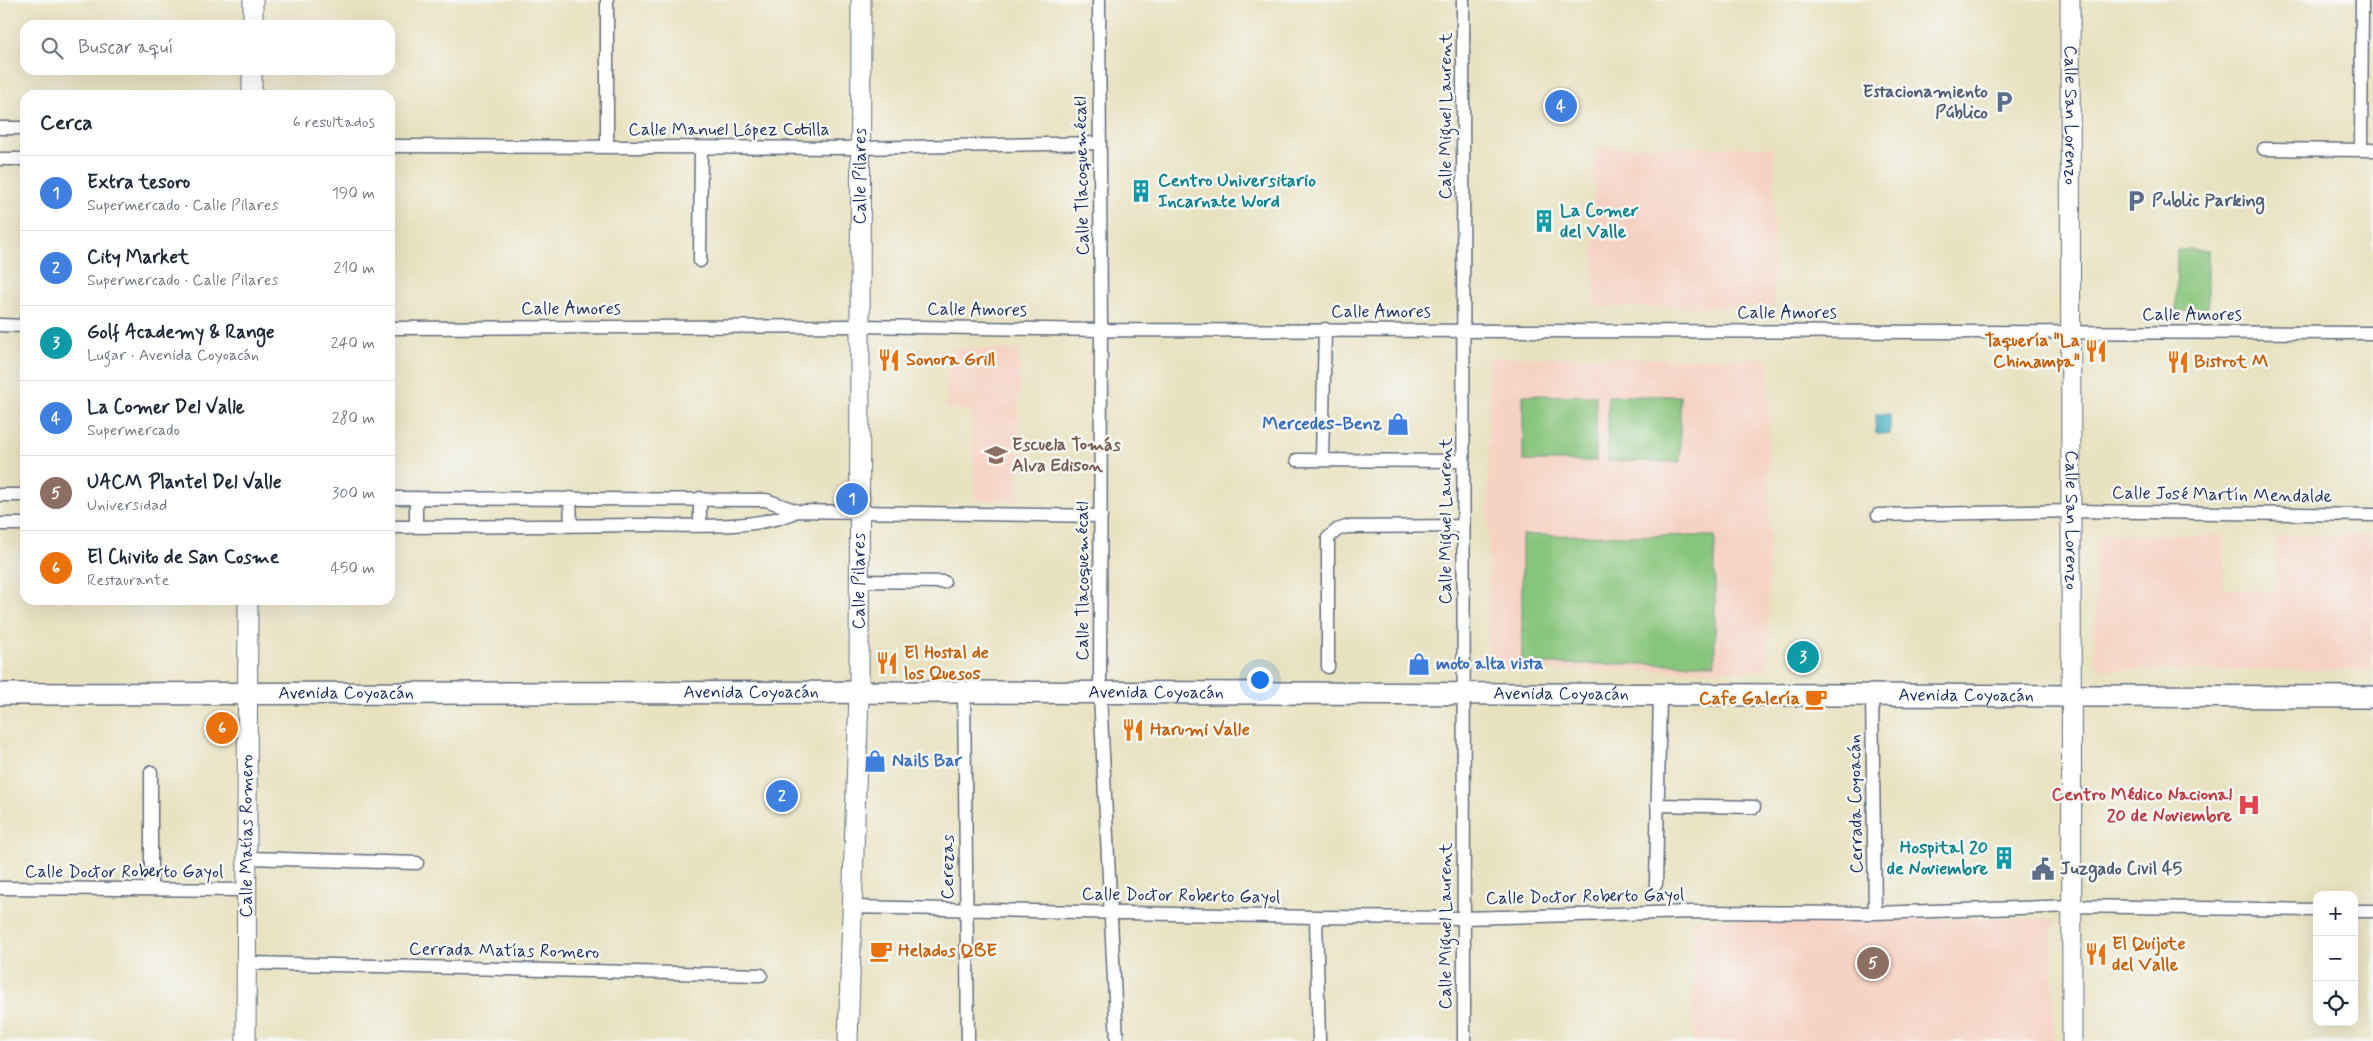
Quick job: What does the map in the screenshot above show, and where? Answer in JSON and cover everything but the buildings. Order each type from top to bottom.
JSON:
[{"type":"main road","name":"Avenida Coyoacán","points":[[0,694],[964,692],[1463,696],[1872,694],[2373,697]]},
{"type":"street","points":[[253,0],[253,20]]},
{"type":"street","points":[[607,0],[607,147]]},
{"type":"street","name":"Calle Pilares","points":[[848,1041],[859,693],[862,0]]},
{"type":"street","name":"Calle Tlacoquemécatl","points":[[1099,0],[1101,330],[1100,694],[1118,1041]]},
{"type":"street","name":"Calle Miguel Laurent","points":[[1463,0],[1462,918],[1464,1041]]},
{"type":"street","name":"Calle San Lorenzo","points":[[2070,0],[2072,1041]]},
{"type":"street","points":[[2264,150],[2367,150],[2362,0]]},
{"type":"street","points":[[252,75],[252,90]]},
{"type":"street","points":[[0,128],[20,128]]},
{"type":"street","name":"Calle Manuel López Cotilla","points":[[395,146],[860,148],[1099,143]]},
{"type":"street","points":[[700,148],[700,261]]},
{"type":"street","points":[[0,158],[20,158]]},
{"type":"street","points":[[0,325],[20,326]]},
{"type":"street","name":"Calle Amores","points":[[395,328],[860,326],[1101,330],[1463,329],[2373,333]]},
{"type":"street","points":[[1322,460],[1325,330]]},
{"type":"street","points":[[1297,460],[1463,461]]},
{"type":"street","points":[[0,495],[20,495]]},
{"type":"street","points":[[395,498],[700,498],[766,500],[798,511],[1101,516]]},
{"type":"street","points":[[416,498],[416,527]]},
{"type":"street","points":[[570,498],[570,526]]},
{"type":"street","points":[[700,498],[700,524]]},
{"type":"street","points":[[395,527],[766,522],[798,511]]},
{"type":"street","name":"Calle José Martín Mendalde","points":[[1878,515],[2072,511],[2373,514]]},
{"type":"street","points":[[0,524],[20,524]]},
{"type":"street","points":[[1328,667],[1328,538],[1346,527],[1463,526]]},
{"type":"street","points":[[859,581],[944,582]]},
{"type":"street","name":"Calle Matías Romero","points":[[246,1041],[248,605]]},
{"type":"street","name":"Cerezas","points":[[964,692],[968,1041]]},
{"type":"street","name":"Cerrada Coyoacán","points":[[1872,694],[1875,912]]},
{"type":"street","points":[[1656,884],[1660,695]]},
{"type":"street","points":[[151,772],[151,889]]},
{"type":"street","points":[[1657,805],[1754,807]]},
{"type":"street","points":[[247,858],[417,864]]},
{"type":"street","name":"Calle Doctor Roberto Gayol","points":[[0,888],[247,890]]},
{"type":"street","name":"Calle Doctor Roberto Gayol","points":[[853,907],[1316,917],[1462,918],[1694,912],[1875,912],[2072,906],[2313,910]]},
{"type":"street","points":[[2358,911],[2373,911]]},
{"type":"street","points":[[1316,917],[1319,1041]]},
{"type":"street","name":"Cerrada Matías Romero","points":[[246,963],[761,975]]},
{"type":"shaded area","points":[[1594,147],[1774,147],[1774,307],[1594,307]]},
{"type":"shaded area","name":"Escuela Tomás Alva Edison","points":[[949,348],[1019,350],[1018,501],[975,500],[971,410],[946,408]]},
{"type":"shaded area","points":[[1489,357],[1769,359],[1768,671],[1488,670]]},
{"type":"shaded area","points":[[2104,534],[2224,535],[2224,589],[2277,590],[2277,535],[2373,535],[2373,670],[2103,670],[2095,661],[2096,543]]},
{"type":"shaded area","points":[[1803,918],[2053,919],[2053,1041],[1694,1041],[1693,920]]},
{"type":"green space","points":[[2177,250],[2208,250],[2208,311],[2176,311]]},
{"type":"green space","points":[[1523,395],[1596,396],[1596,461],[1523,461]]},
{"type":"green space","points":[[1608,396],[1680,396],[1680,462],[1608,461]]},
{"type":"green space","points":[[1522,535],[1715,536],[1715,664],[1522,664]]},
{"type":"water","points":[[1876,414],[1890,414],[1890,434],[1876,434]]},
{"type":"place","name":"Estacionamiento Público","points":[[2004,102]]},
{"type":"place","name":"La Comer Del Valle","points":[[1561,106]]},
{"type":"place","name":"Centro Universitario Incarnate Word","points":[[1141,191]]},
{"type":"place","name":"Public Parking","points":[[2136,201]]},
{"type":"place","name":"La Comer del Valle","points":[[1544,221]]},
{"type":"place","name":"Taquería \"La Chinampa\"","points":[[2096,351]]},
{"type":"place","name":"Sonora Grill","points":[[889,360]]},
{"type":"place","name":"Bistrot M","points":[[2178,362]]},
{"type":"place","name":"Mercedes-Benz","points":[[1398,424]]},
{"type":"place","name":"Escuela Tomás Alva Edison","points":[[996,455]]},
{"type":"place","name":"Extra tesoro","points":[[852,499]]},
{"type":"place","name":"Golf Academy & Range","points":[[1803,657]]},
{"type":"place","name":"El Hostal de los Quesos","points":[[887,663]]},
{"type":"place","name":"moto alta vista","points":[[1419,664]]},
{"type":"place","name":"Cafe Galería","points":[[1816,699]]},
{"type":"place","name":"El Chivito de San Cosme","points":[[222,728]]},
{"type":"place","name":"Harumi Valle","points":[[1133,730]]},
{"type":"place","name":"Nails Bar","points":[[875,761]]},
{"type":"place","name":"City Market","points":[[782,796]]},
{"type":"place","name":"Centro Médico Nacional 20 de Noviembre","points":[[2249,805]]},
{"type":"place","name":"Hospital 20 de Noviembre","points":[[2004,858]]},
{"type":"place","name":"Juzgado Civil 45","points":[[2043,869]]},
{"type":"place","name":"Helados QBE","points":[[881,951]]},
{"type":"place","name":"El Quijote del Valle","points":[[2096,954]]},
{"type":"place","name":"UACM Plantel Del Valle","points":[[1873,963]]}]
